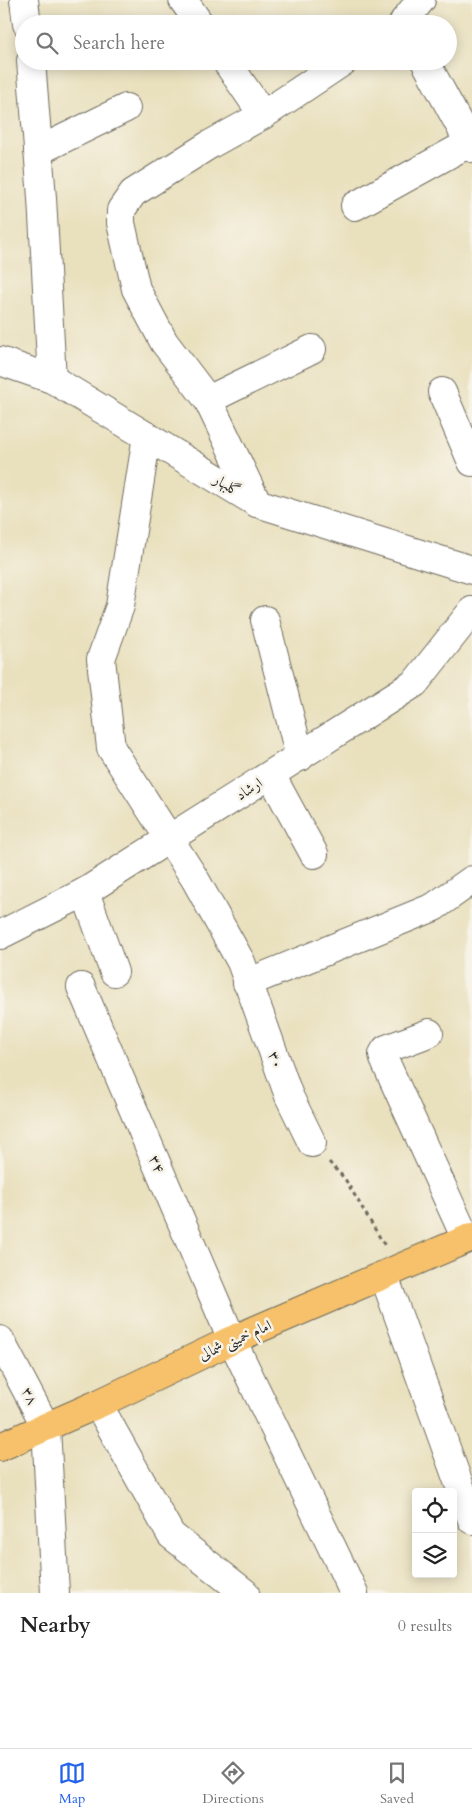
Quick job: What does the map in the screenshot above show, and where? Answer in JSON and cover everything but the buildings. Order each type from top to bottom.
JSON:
[{"type":"main road","name":"امام خمینی شمالی","points":[[0,1447],[98,1404],[232,1340],[469,1238]]},
{"type":"street","points":[[24,0],[26,15]]},
{"type":"street","points":[[184,0],[194,15]]},
{"type":"street","points":[[409,15],[421,0]]},
{"type":"street","points":[[32,70],[52,379]]},
{"type":"street","points":[[232,70],[263,115]]},
{"type":"street","points":[[257,504],[208,400],[164,342],[136,289],[121,223],[121,210],[133,193],[209,145],[263,115],[330,70]]},
{"type":"street","points":[[355,206],[470,146],[430,70]]},
{"type":"street","points":[[38,151],[126,108]]},
{"type":"street","points":[[208,400],[312,349]]},
{"type":"street","name":"گلبهار","points":[[0,361],[52,379],[257,504],[472,570]]},
{"type":"street","points":[[442,392],[472,462]]},
{"type":"street","name":"۳۰","points":[[147,436],[120,606],[101,660],[111,748],[195,879],[241,962],[289,1096],[312,1143]]},
{"type":"street","name":"ارشاد","points":[[0,935],[85,892],[169,841],[415,683],[472,611]]},
{"type":"street","points":[[266,620],[300,757]]},
{"type":"street","points":[[271,776],[314,854]]},
{"type":"street","points":[[247,983],[434,907],[472,880]]},
{"type":"street","points":[[85,892],[114,972]]},
{"type":"street","name":"۳۴","points":[[81,987],[232,1340],[354,1593]]},
{"type":"street","points":[[429,1032],[386,1049],[383,1054],[469,1238]]},
{"type":"street","points":[[392,1272],[472,1520]]},
{"type":"street","name":"۳۸","points":[[0,1340],[46,1427]]},
{"type":"street","points":[[98,1404],[171,1535],[244,1593]]},
{"type":"street","points":[[46,1427],[55,1593]]},
{"type":"path","points":[[312,1143],[345,1179],[392,1272]]}]
